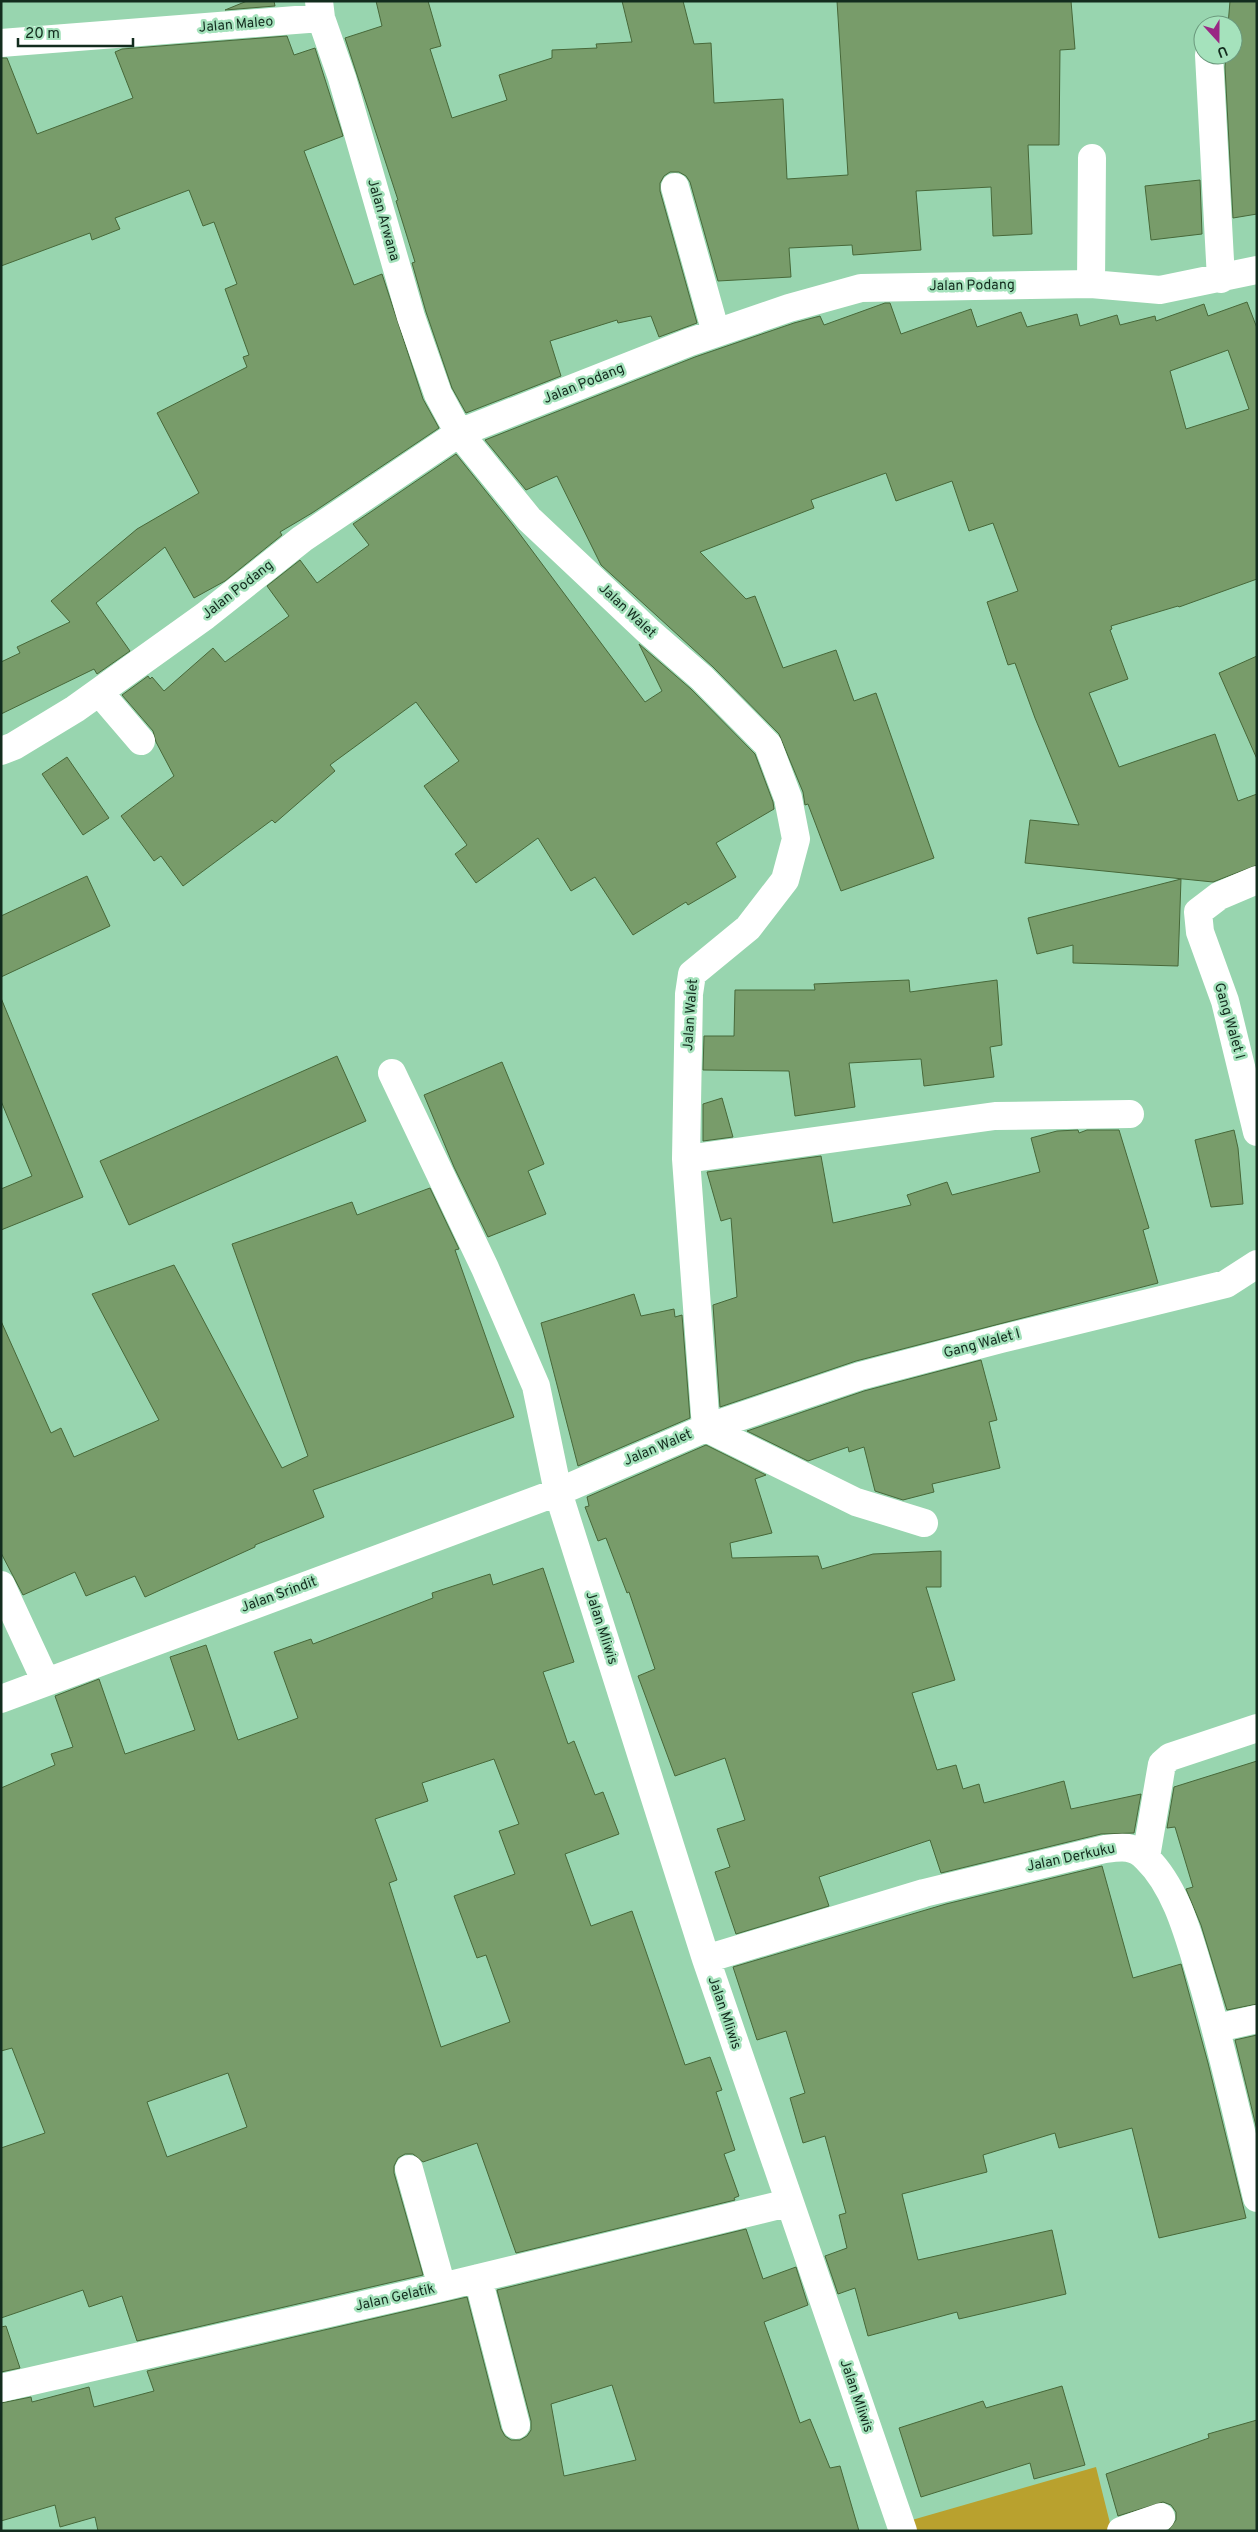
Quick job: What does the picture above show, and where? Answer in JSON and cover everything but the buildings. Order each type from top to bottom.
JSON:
[{"type":"street","name":"Jalan Maleo","points":[[1,43],[320,10]]},
{"type":"street","name":"Jalan Arwana","points":[[320,10],[342,78],[411,316],[438,394],[459,433]]},
{"type":"street","points":[[1210,65],[1221,279]]},
{"type":"street","points":[[1091,284],[1092,158]]},
{"type":"street","points":[[675,187],[716,332]]},
{"type":"street","name":"Jalan Podang","points":[[1,751],[14,746],[99,692],[205,616],[302,539],[459,433],[716,332],[788,308],[861,288],[1091,284],[1160,290],[1221,279],[1257,270]]},
{"type":"street","name":"Jalan Walet","points":[[459,433],[529,519],[648,631],[702,678],[768,746],[788,798],[796,839],[785,880],[748,928],[691,984],[686,1159],[706,1428],[558,1492]]},
{"type":"street","points":[[99,692],[141,740]]},
{"type":"street","name":"Gang Walet I","points":[[1257,880],[1219,896],[1198,912],[1200,932],[1225,1000],[1257,1132]]},
{"type":"street","name":"Jalan Mliwis","points":[[392,1073],[485,1268],[536,1386],[558,1492],[706,1959],[788,2203],[903,2531]]},
{"type":"street","points":[[686,1159],[995,1116],[1130,1114]]},
{"type":"street","name":"Gang Walet I","points":[[706,1428],[860,1376],[1001,1339],[1226,1284],[1257,1264]]},
{"type":"street","points":[[706,1428],[856,1502],[924,1523]]},
{"type":"street","name":"Jalan Srindit","points":[[1,1699],[558,1492]]},
{"type":"street","points":[[1,1585],[46,1682]]},
{"type":"street","points":[[1146,1857],[1162,1764],[1170,1757],[1257,1728]]},
{"type":"street","name":"Jalan Derkuku","points":[[706,1959],[924,1893],[1104,1848],[1128,1846],[1146,1857],[1168,1886],[1190,1938],[1216,2028],[1257,2198]]},
{"type":"street","points":[[1216,2028],[1257,2019]]},
{"type":"street","points":[[409,2169],[442,2287]]},
{"type":"street","name":"Jalan Gelatik","points":[[1,2388],[442,2287],[788,2203]]},
{"type":"street","points":[[478,2278],[516,2425]]},
{"type":"street","points":[[1122,2531],[1160,2517]]},
{"type":"shaded area","points":[[1096,2467],[1112,2531],[908,2531],[905,2522]]}]
